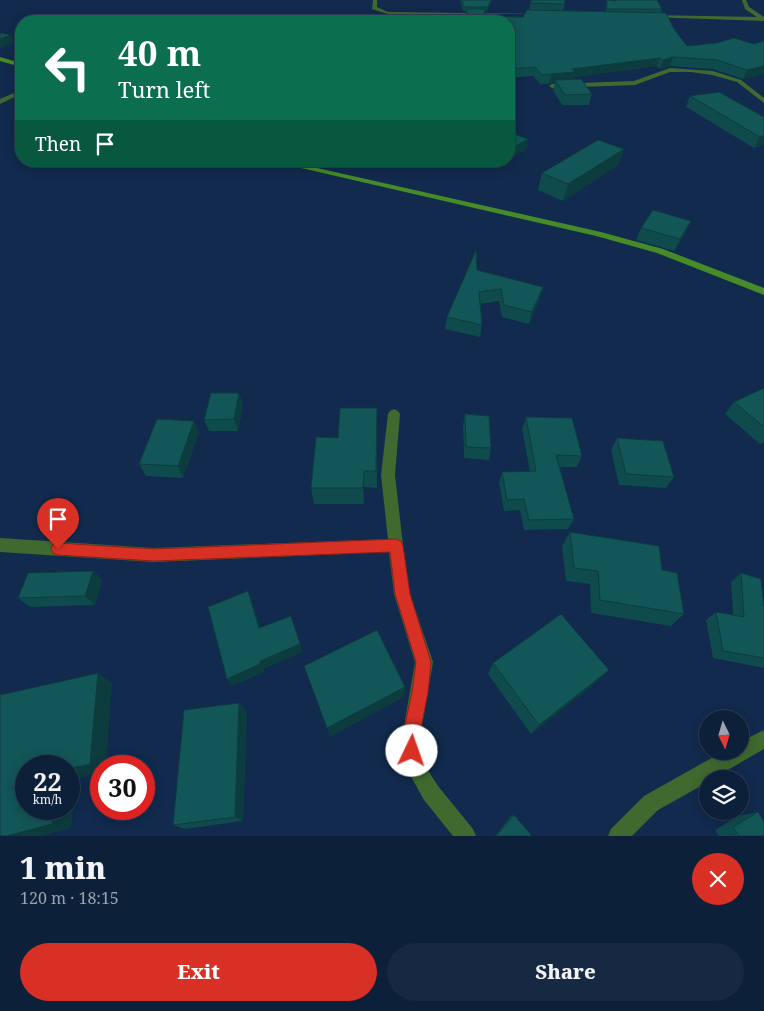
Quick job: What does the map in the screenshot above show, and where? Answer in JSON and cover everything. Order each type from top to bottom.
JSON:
[{"type":"street","points":[[375,0],[374,8],[380,12],[388,13],[549,15]]},
{"type":"street","points":[[744,0],[747,8],[764,19]]},
{"type":"street","points":[[645,17],[764,19]]},
{"type":"street","points":[[0,59],[15,63]]},
{"type":"street","points":[[552,86],[635,83],[654,74],[670,70],[691,70],[713,72],[739,81],[764,101]]},
{"type":"street","points":[[0,102],[15,95]]},
{"type":"street","points":[[301,167],[598,234],[660,251],[764,292]]},
{"type":"street","points":[[394,414],[388,475],[396,546],[402,594],[424,662],[411,738],[412,764],[431,793],[466,836]]},
{"type":"street","points":[[0,545],[154,555],[396,546]]},
{"type":"street","points":[[618,836],[651,803],[764,739]]},
{"type":"building","points":[[462,0],[491,0],[488,7],[464,7]]},
{"type":"building","points":[[532,0],[565,0],[564,4],[530,3]]},
{"type":"building","points":[[607,0],[657,0],[662,9],[607,9]]},
{"type":"building","points":[[466,9],[486,9],[483,15],[468,15]]},
{"type":"building","points":[[527,10],[666,13],[674,29],[687,46],[716,43],[734,38],[754,44],[764,41],[764,66],[747,70],[717,60],[673,57],[663,60],[660,58],[572,69],[576,72],[542,75],[535,67],[515,69],[515,17],[523,17]]},
{"type":"building","points":[[0,33],[11,35],[0,39]]},
{"type":"building","points":[[581,79],[592,94],[565,95],[555,80]]},
{"type":"building","points":[[719,92],[764,117],[764,136],[760,137],[690,96]]},
{"type":"building","points":[[515,134],[528,139],[515,147]]},
{"type":"building","points":[[598,140],[624,149],[568,184],[542,173]]},
{"type":"building","points":[[653,210],[691,221],[680,239],[641,228]]},
{"type":"building","points":[[476,250],[477,270],[543,287],[532,312],[504,305],[501,289],[479,292],[482,325],[447,317]]},
{"type":"building","points":[[764,388],[764,427],[734,402]]},
{"type":"building","points":[[211,393],[239,393],[234,419],[204,420]]},
{"type":"building","points":[[340,408],[377,408],[376,471],[364,471],[363,488],[311,488],[316,437],[338,438]]},
{"type":"building","points":[[465,414],[489,416],[491,448],[466,447]]},
{"type":"building","points":[[526,417],[572,418],[582,456],[556,455],[574,519],[529,520],[524,499],[507,500],[502,472],[536,471]]},
{"type":"building","points":[[157,419],[194,421],[178,466],[139,464]]},
{"type":"building","points":[[617,438],[663,441],[674,477],[626,474]]},
{"type":"building","points":[[570,532],[659,546],[662,570],[677,573],[684,614],[600,600],[598,571],[574,568]]},
{"type":"building","points":[[93,571],[85,596],[18,598],[28,573]]},
{"type":"building","points":[[741,573],[761,579],[764,608],[764,658],[723,651],[716,612],[744,617]]},
{"type":"building","points":[[248,591],[259,628],[291,616],[300,644],[260,661],[260,664],[227,679],[208,607]]},
{"type":"building","points":[[561,614],[609,670],[539,725],[493,663]]},
{"type":"building","points":[[377,630],[405,687],[327,728],[304,666]]},
{"type":"building","points":[[98,673],[90,764],[80,766],[80,755],[15,755],[15,820],[53,820],[52,824],[7,836],[0,836],[0,695]]},
{"type":"building","points":[[239,703],[235,817],[173,825],[184,710]]},
{"type":"building","points":[[758,812],[764,822],[764,836],[739,836],[733,827],[745,820],[749,820],[749,817]]},
{"type":"building","points":[[514,815],[532,836],[496,836]]},
{"type":"route","points":[[58,549],[154,555],[396,546],[402,594],[424,662],[411,738],[412,751]]}]
